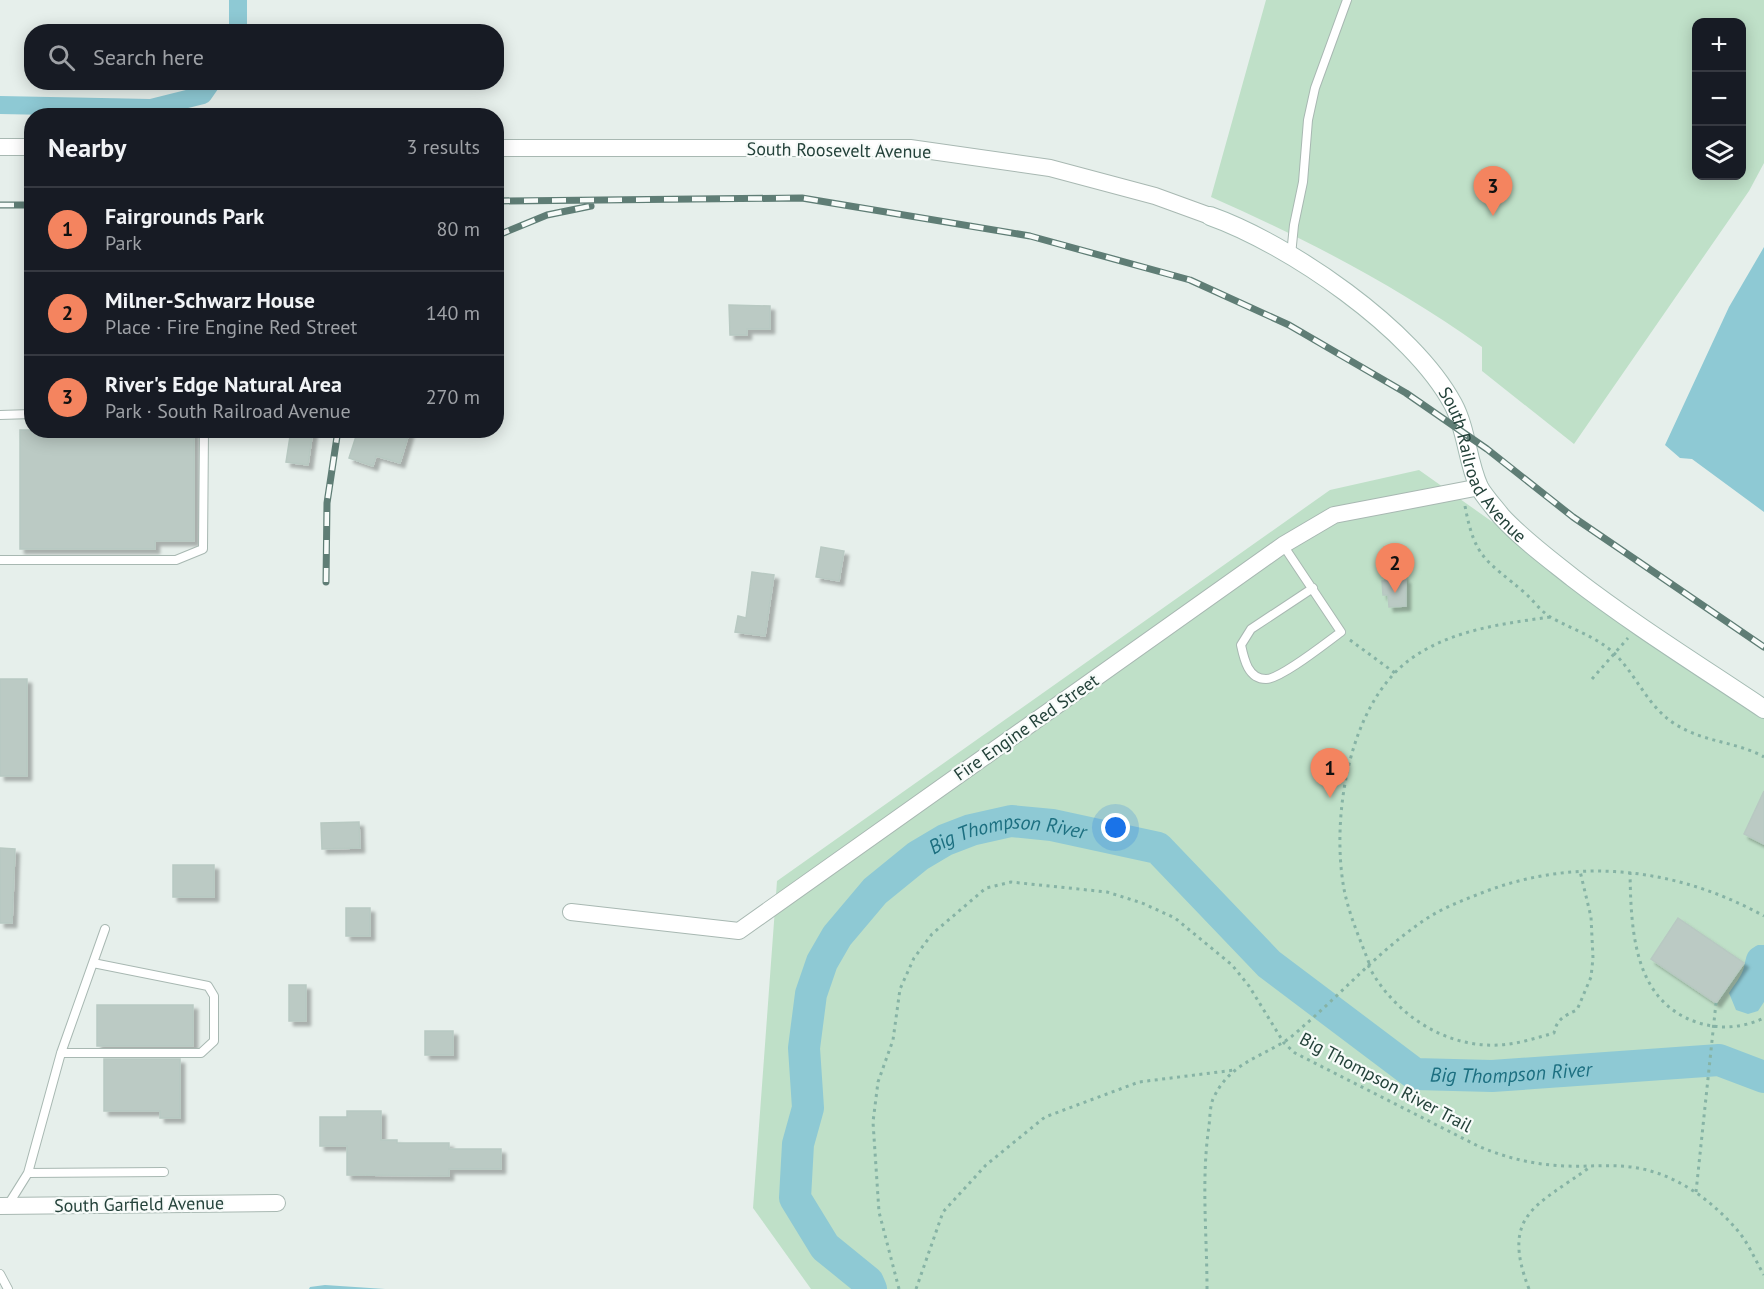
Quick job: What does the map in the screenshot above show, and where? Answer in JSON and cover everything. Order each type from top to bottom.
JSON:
[{"type":"street","points":[[0,147],[24,147]]},
{"type":"street","name":"South Roosevelt Avenue","points":[[504,148],[910,148],[1050,168],[1155,196],[1209,216]]},
{"type":"street","name":"South Railroad Avenue","points":[[1209,216],[1245,228],[1291,255],[1380,321],[1427,366],[1455,409],[1471,489],[1533,547],[1639,625],[1764,709]]},
{"type":"street","name":"Fire Engine Red Street","points":[[570,912],[739,931],[1283,545],[1334,515],[1471,489]]},
{"type":"street","name":"South Garfield Avenue","points":[[4,1206],[277,1203]]},
{"type":"lane","points":[[1291,255],[1294,225],[1303,182],[1308,120],[1315,88],[1347,0]]},
{"type":"lane","points":[[0,415],[24,414]]},
{"type":"lane","points":[[0,560],[176,560],[203,549],[204,438]]},
{"type":"lane","points":[[1283,545],[1313,588],[1341,632],[1296,664],[1267,679],[1255,676],[1244,663],[1241,645],[1251,629],[1313,588]]},
{"type":"lane","points":[[4,1206],[28,1173],[61,1053],[105,928]]},
{"type":"lane","points":[[61,1053],[201,1053],[214,1041],[214,996],[208,986],[93,963]]},
{"type":"lane","points":[[28,1173],[164,1172]]},
{"type":"lane","points":[[0,1274],[8,1289]]},
{"type":"path","points":[[1471,489],[1468,521],[1480,553],[1492,568],[1551,617],[1594,638],[1614,653],[1650,701],[1673,723],[1706,740],[1737,746],[1764,757]]},
{"type":"path","points":[[1551,617],[1494,626],[1448,638],[1427,649],[1395,673],[1375,699],[1359,734],[1345,786],[1340,852],[1344,890],[1368,964],[1403,1011],[1425,1026],[1446,1036],[1474,1044],[1498,1045],[1554,1033],[1556,1023],[1564,1016],[1577,1011],[1593,970],[1591,917],[1580,871]]},
{"type":"path","points":[[1592,679],[1639,625]]},
{"type":"path","points":[[1341,632],[1395,673]]},
{"type":"path","points":[[1207,1289],[1205,1148],[1212,1100],[1236,1070],[1252,1057],[1284,1043],[1349,986],[1368,964],[1428,918],[1459,902],[1518,881],[1580,871],[1630,872],[1700,886],[1764,916]]},
{"type":"path","points":[[1630,872],[1634,936],[1640,963],[1648,982],[1674,1011],[1689,1019],[1715,1026],[1740,1026],[1764,1018]]},
{"type":"path","name":"Big Thompson River Trail","points":[[899,1289],[879,1212],[873,1122],[878,1082],[893,1040],[900,989],[914,958],[932,934],[986,888],[1011,882],[1107,892],[1142,903],[1175,918],[1232,965],[1249,986],[1284,1043],[1308,1060],[1490,1151],[1546,1165],[1645,1169],[1696,1192],[1739,1233],[1764,1275]]},
{"type":"path","points":[[1696,1192],[1716,1003]]},
{"type":"path","points":[[916,1289],[943,1212],[986,1165],[1044,1117],[1139,1082],[1236,1070]]},
{"type":"path","points":[[1529,1289],[1519,1257],[1519,1230],[1524,1219],[1534,1206],[1592,1166]]},
{"type":"green space","points":[[1266,0],[1764,0],[1764,163],[1749,191],[1574,444],[1482,371],[1482,347],[1384,284],[1281,230],[1211,197]]},
{"type":"green space","points":[[1419,470],[1764,714],[1764,1289],[811,1289],[753,1208],[777,881],[1330,490]]},
{"type":"water","points":[[1764,247],[1764,512],[1692,459],[1680,458],[1665,445],[1729,307]]},
{"type":"water","points":[[1764,945],[1764,1002],[1758,1011],[1748,1014],[1736,1010],[1729,993],[1742,974],[1751,949]]},
{"type":"water","points":[[325,1285],[385,1289],[309,1289]]},
{"type":"building","points":[[729,305],[770,306],[770,329],[747,329],[747,335],[730,335]]},
{"type":"building","points":[[20,430],[24,430],[24,438],[194,438],[194,541],[155,541],[155,549],[20,549]]},
{"type":"building","points":[[290,438],[312,438],[308,465],[286,462]]},
{"type":"building","points":[[355,438],[408,438],[400,463],[376,456],[373,466],[349,458]]},
{"type":"building","points":[[821,547],[844,551],[839,581],[816,577]]},
{"type":"building","points":[[752,572],[774,575],[765,636],[735,632],[738,616],[746,618]]},
{"type":"building","points":[[1403,575],[1403,579],[1406,579],[1406,606],[1389,607],[1388,595],[1383,595],[1382,581],[1385,581],[1385,576]]},
{"type":"building","points":[[0,679],[27,679],[27,776],[0,776]]},
{"type":"building","points":[[1764,791],[1764,844],[1744,834]]},
{"type":"building","points":[[359,822],[360,848],[322,849],[321,823]]},
{"type":"building","points":[[0,848],[15,849],[12,923],[0,923]]},
{"type":"building","points":[[173,865],[214,865],[214,897],[173,897]]},
{"type":"building","points":[[346,908],[370,908],[370,936],[346,936]]},
{"type":"building","points":[[1678,918],[1744,963],[1716,1003],[1651,959]]},
{"type":"building","points":[[289,985],[306,985],[306,1021],[289,1021]]},
{"type":"building","points":[[97,1005],[193,1005],[193,1046],[97,1046]]},
{"type":"building","points":[[425,1031],[453,1031],[453,1055],[425,1055]]},
{"type":"building","points":[[104,1059],[180,1059],[180,1118],[160,1118],[160,1111],[104,1111]]},
{"type":"building","points":[[347,1111],[381,1111],[381,1140],[397,1140],[397,1143],[449,1143],[449,1149],[501,1149],[501,1169],[449,1169],[449,1176],[347,1175],[347,1146],[320,1146],[320,1117],[347,1117]]},
{"type":"waterway","points":[[238,0],[238,24]]},
{"type":"waterway","points":[[151,108],[203,95],[206,90]]},
{"type":"waterway","points":[[0,105],[151,108]]},
{"type":"waterway","name":"Big Thompson River","points":[[871,1289],[868,1282],[825,1247],[795,1198],[798,1144],[808,1108],[804,1048],[811,994],[822,962],[837,936],[875,891],[918,856],[945,840],[971,830],[1011,821],[1052,825],[1158,848],[1269,964],[1415,1074],[1492,1076],[1719,1060],[1764,1077]]},
{"type":"railway","points":[[504,201],[802,198],[1030,236],[1190,280],[1289,325],[1406,393],[1487,449],[1573,517],[1764,647]]},
{"type":"railway","points":[[0,205],[24,205]]},
{"type":"railway","points":[[504,233],[547,215],[591,206]]},
{"type":"railway","points":[[326,582],[327,503],[337,438]]},
{"type":"place","name":"River's Edge Natural Area","points":[[1493,216]]},
{"type":"place","name":"Milner-Schwarz House","points":[[1395,593]]},
{"type":"place","name":"Fairgrounds Park","points":[[1330,798]]}]
